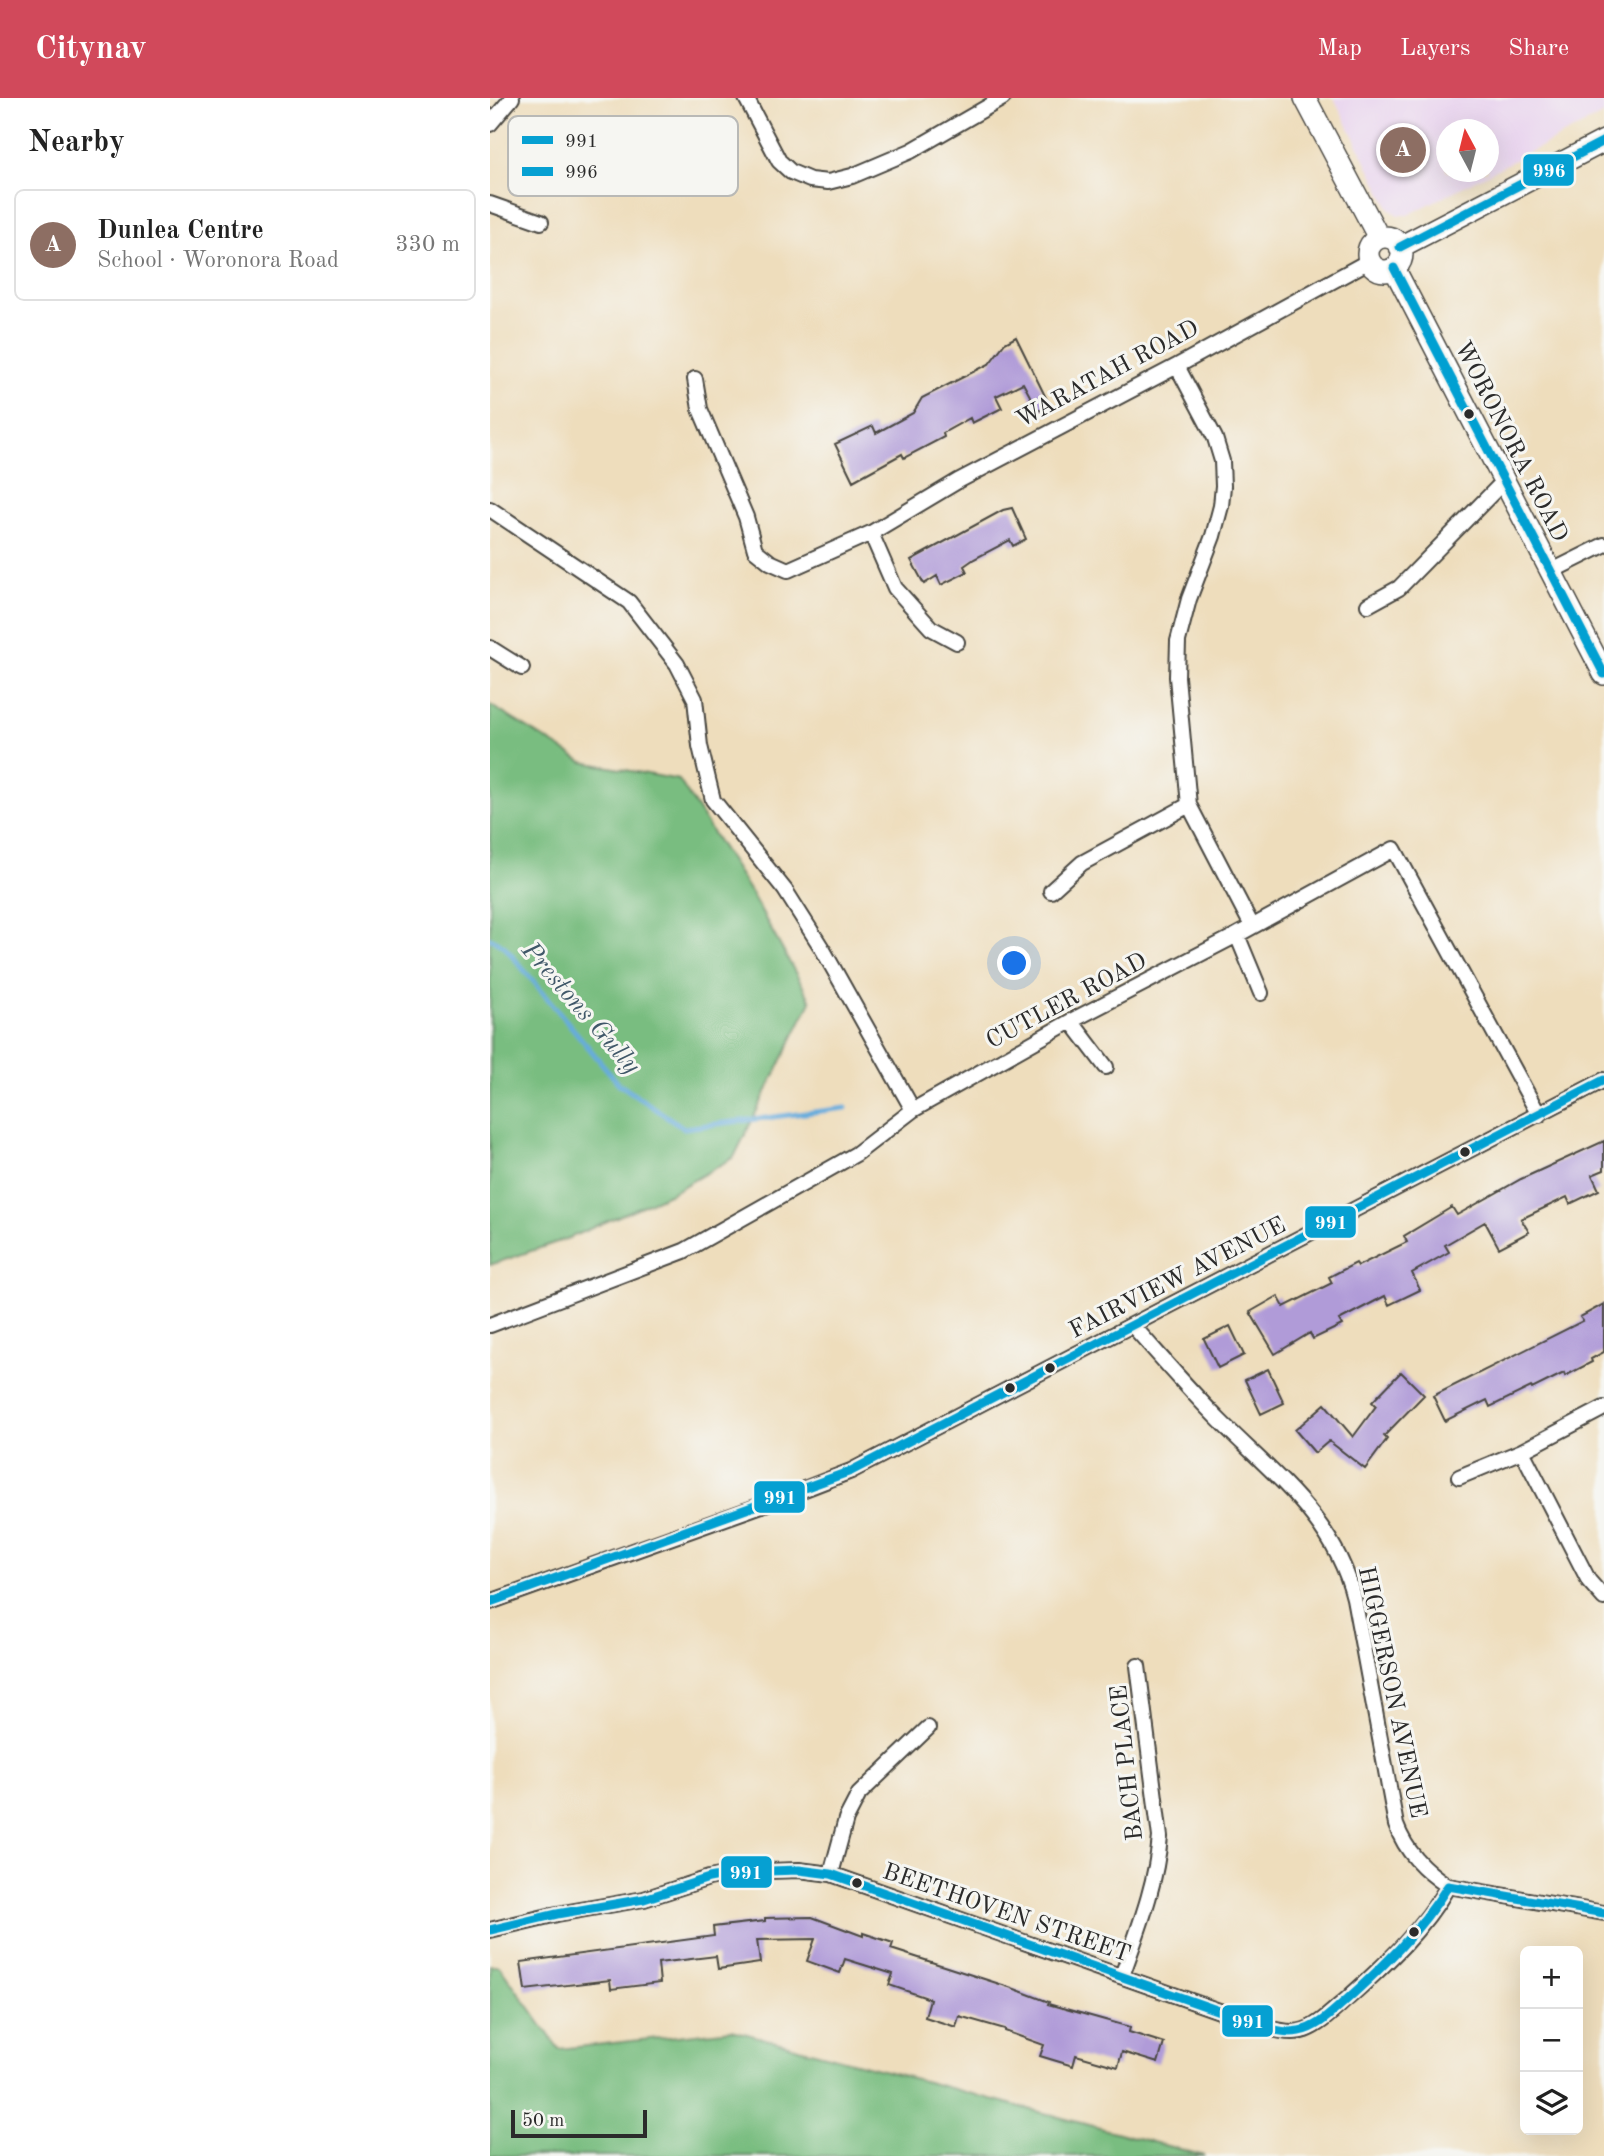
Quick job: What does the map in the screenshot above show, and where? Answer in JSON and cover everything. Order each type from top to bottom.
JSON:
[{"type":"street","points":[[490,124],[513,98]]},
{"type":"street","points":[[746,98],[779,161],[791,172],[810,180],[828,182],[852,176],[911,151],[1003,98]]},
{"type":"street","points":[[1305,98],[1378,237]]},
{"type":"street","points":[[1400,247],[1604,141]]},
{"type":"street","points":[[490,204],[541,222]]},
{"type":"street","points":[[1378,237],[1394,239],[1400,247],[1400,261],[1394,268],[1383,271],[1369,261],[1368,250],[1378,237]]},
{"type":"street","name":"WARATAH ROAD","points":[[695,379],[700,409],[746,517],[755,550],[769,562],[788,570],[871,533],[958,481],[1369,261]]},
{"type":"street","name":"WORONORA ROAD","points":[[1394,268],[1604,674]]},
{"type":"street","points":[[1177,366],[1215,438],[1222,461],[1223,486],[1213,536],[1178,641],[1180,709],[1189,805],[1252,926]]},
{"type":"street","points":[[1368,605],[1399,588],[1503,482]]},
{"type":"street","points":[[490,509],[629,601],[677,664],[695,699],[700,746],[713,800],[785,890],[823,950],[914,1110]]},
{"type":"street","points":[[871,533],[895,588],[931,628],[957,642]]},
{"type":"street","points":[[1550,572],[1604,545]]},
{"type":"street","points":[[490,648],[522,668]]},
{"type":"street","points":[[1051,891],[1082,863],[1189,805]]},
{"type":"street","name":"CUTLER ROAD","points":[[490,1325],[684,1251],[856,1154],[914,1110],[1071,1021],[1237,935],[1394,849],[1539,1115]]},
{"type":"street","points":[[1237,935],[1261,993]]},
{"type":"street","points":[[1071,1021],[1106,1067]]},
{"type":"street","name":"FAIRVIEW AVENUE","points":[[490,1602],[851,1471],[1604,1080]]},
{"type":"street","name":"HIGGERSON AVENUE","points":[[1133,1326],[1217,1418],[1314,1516],[1335,1547],[1354,1598],[1396,1825],[1402,1841],[1414,1858],[1448,1886],[1604,1913]]},
{"type":"street","points":[[1459,1478],[1522,1451],[1604,1408]]},
{"type":"street","points":[[1522,1451],[1589,1581],[1604,1598]]},
{"type":"street","name":"BACH PLACE","points":[[1122,1976],[1148,1902],[1158,1860],[1160,1837],[1138,1666]]},
{"type":"street","points":[[831,1874],[846,1819],[859,1794],[928,1728]]},
{"type":"street","name":"BEETHOVEN STREET","points":[[490,1930],[558,1914],[644,1899],[709,1878],[741,1872],[799,1870],[831,1874],[1242,2019],[1281,2030],[1303,2031],[1325,2018],[1386,1964],[1436,1907],[1448,1886]]},
{"type":"shaded area","points":[[1334,98],[1604,98],[1604,114],[1499,168],[1499,119],[1436,119],[1436,182],[1472,182],[1408,215],[1398,215],[1390,209]]},
{"type":"green space","points":[[490,705],[583,762],[679,780],[752,895],[811,1001],[734,1157],[671,1193],[569,1238],[490,1265]]},
{"type":"green space","points":[[490,1965],[499,1965],[559,2049],[732,2030],[1205,2156],[490,2156]]},
{"type":"building","points":[[1016,337],[1050,406],[1038,411],[1023,383],[996,396],[1002,408],[972,423],[970,418],[943,433],[944,437],[904,458],[902,454],[853,481],[835,444],[873,426],[876,433],[913,413],[922,398],[989,364],[1005,343]]},
{"type":"building","points":[[1012,508],[1026,539],[1013,546],[1010,540],[974,559],[964,566],[967,572],[941,585],[937,576],[924,584],[911,560],[1003,510]]},
{"type":"building","points":[[1604,1141],[1604,1170],[1592,1175],[1599,1190],[1570,1204],[1567,1197],[1521,1219],[1529,1232],[1499,1248],[1485,1222],[1445,1245],[1449,1252],[1412,1273],[1420,1290],[1389,1305],[1385,1296],[1339,1320],[1342,1325],[1313,1339],[1310,1333],[1275,1354],[1250,1312],[1278,1296],[1284,1307],[1332,1283],[1329,1277],[1407,1242],[1404,1236],[1452,1207],[1457,1215],[1521,1179]]},
{"type":"building","points":[[1604,1304],[1604,1352],[1591,1359],[1592,1362],[1490,1407],[1487,1400],[1445,1421],[1433,1396],[1583,1321],[1580,1317]]},
{"type":"building","points":[[1230,1326],[1244,1355],[1218,1368],[1204,1339]]},
{"type":"building","points":[[1268,1369],[1284,1403],[1261,1414],[1245,1380]]},
{"type":"building","points":[[1401,1372],[1424,1395],[1384,1436],[1387,1439],[1365,1469],[1329,1441],[1315,1453],[1295,1430],[1325,1404],[1353,1437],[1376,1406],[1372,1402]]},
{"type":"building","points":[[812,1917],[863,1936],[863,1933],[893,1943],[891,1949],[1012,1988],[1049,2002],[1048,2004],[1130,2027],[1129,2032],[1164,2043],[1158,2063],[1122,2052],[1118,2067],[1076,2055],[1073,2066],[1040,2056],[1044,2045],[1005,2029],[959,2016],[956,2027],[925,2017],[930,1999],[889,1985],[893,1974],[845,1959],[840,1973],[807,1961],[815,1939],[757,1940],[760,1963],[718,1969],[716,1956],[658,1963],[660,1983],[611,1989],[610,1980],[525,1990],[521,1962],[714,1936],[713,1927],[765,1921],[765,1918]]},
{"type":"waterway","name":"Prestons Gully","points":[[490,938],[504,946],[619,1084],[684,1128],[846,1108]]},
{"type":"transit line","name":"996","points":[[1400,247],[1604,141]]},
{"type":"transit line","name":"996","points":[[1394,268],[1604,674]]},
{"type":"transit line","name":"991","points":[[490,1602],[851,1471],[1604,1080]]},
{"type":"transit line","name":"991","points":[[490,1930],[557,1914],[644,1899],[709,1878],[741,1872],[799,1870],[831,1874],[1277,2031],[1292,2032],[1318,2023],[1359,1989],[1413,1933],[1448,1886]]},
{"type":"transit line","name":"991","points":[[1448,1886],[1604,1913]]},
{"type":"place","name":"Dunlea Centre","points":[[1403,150]]}]
